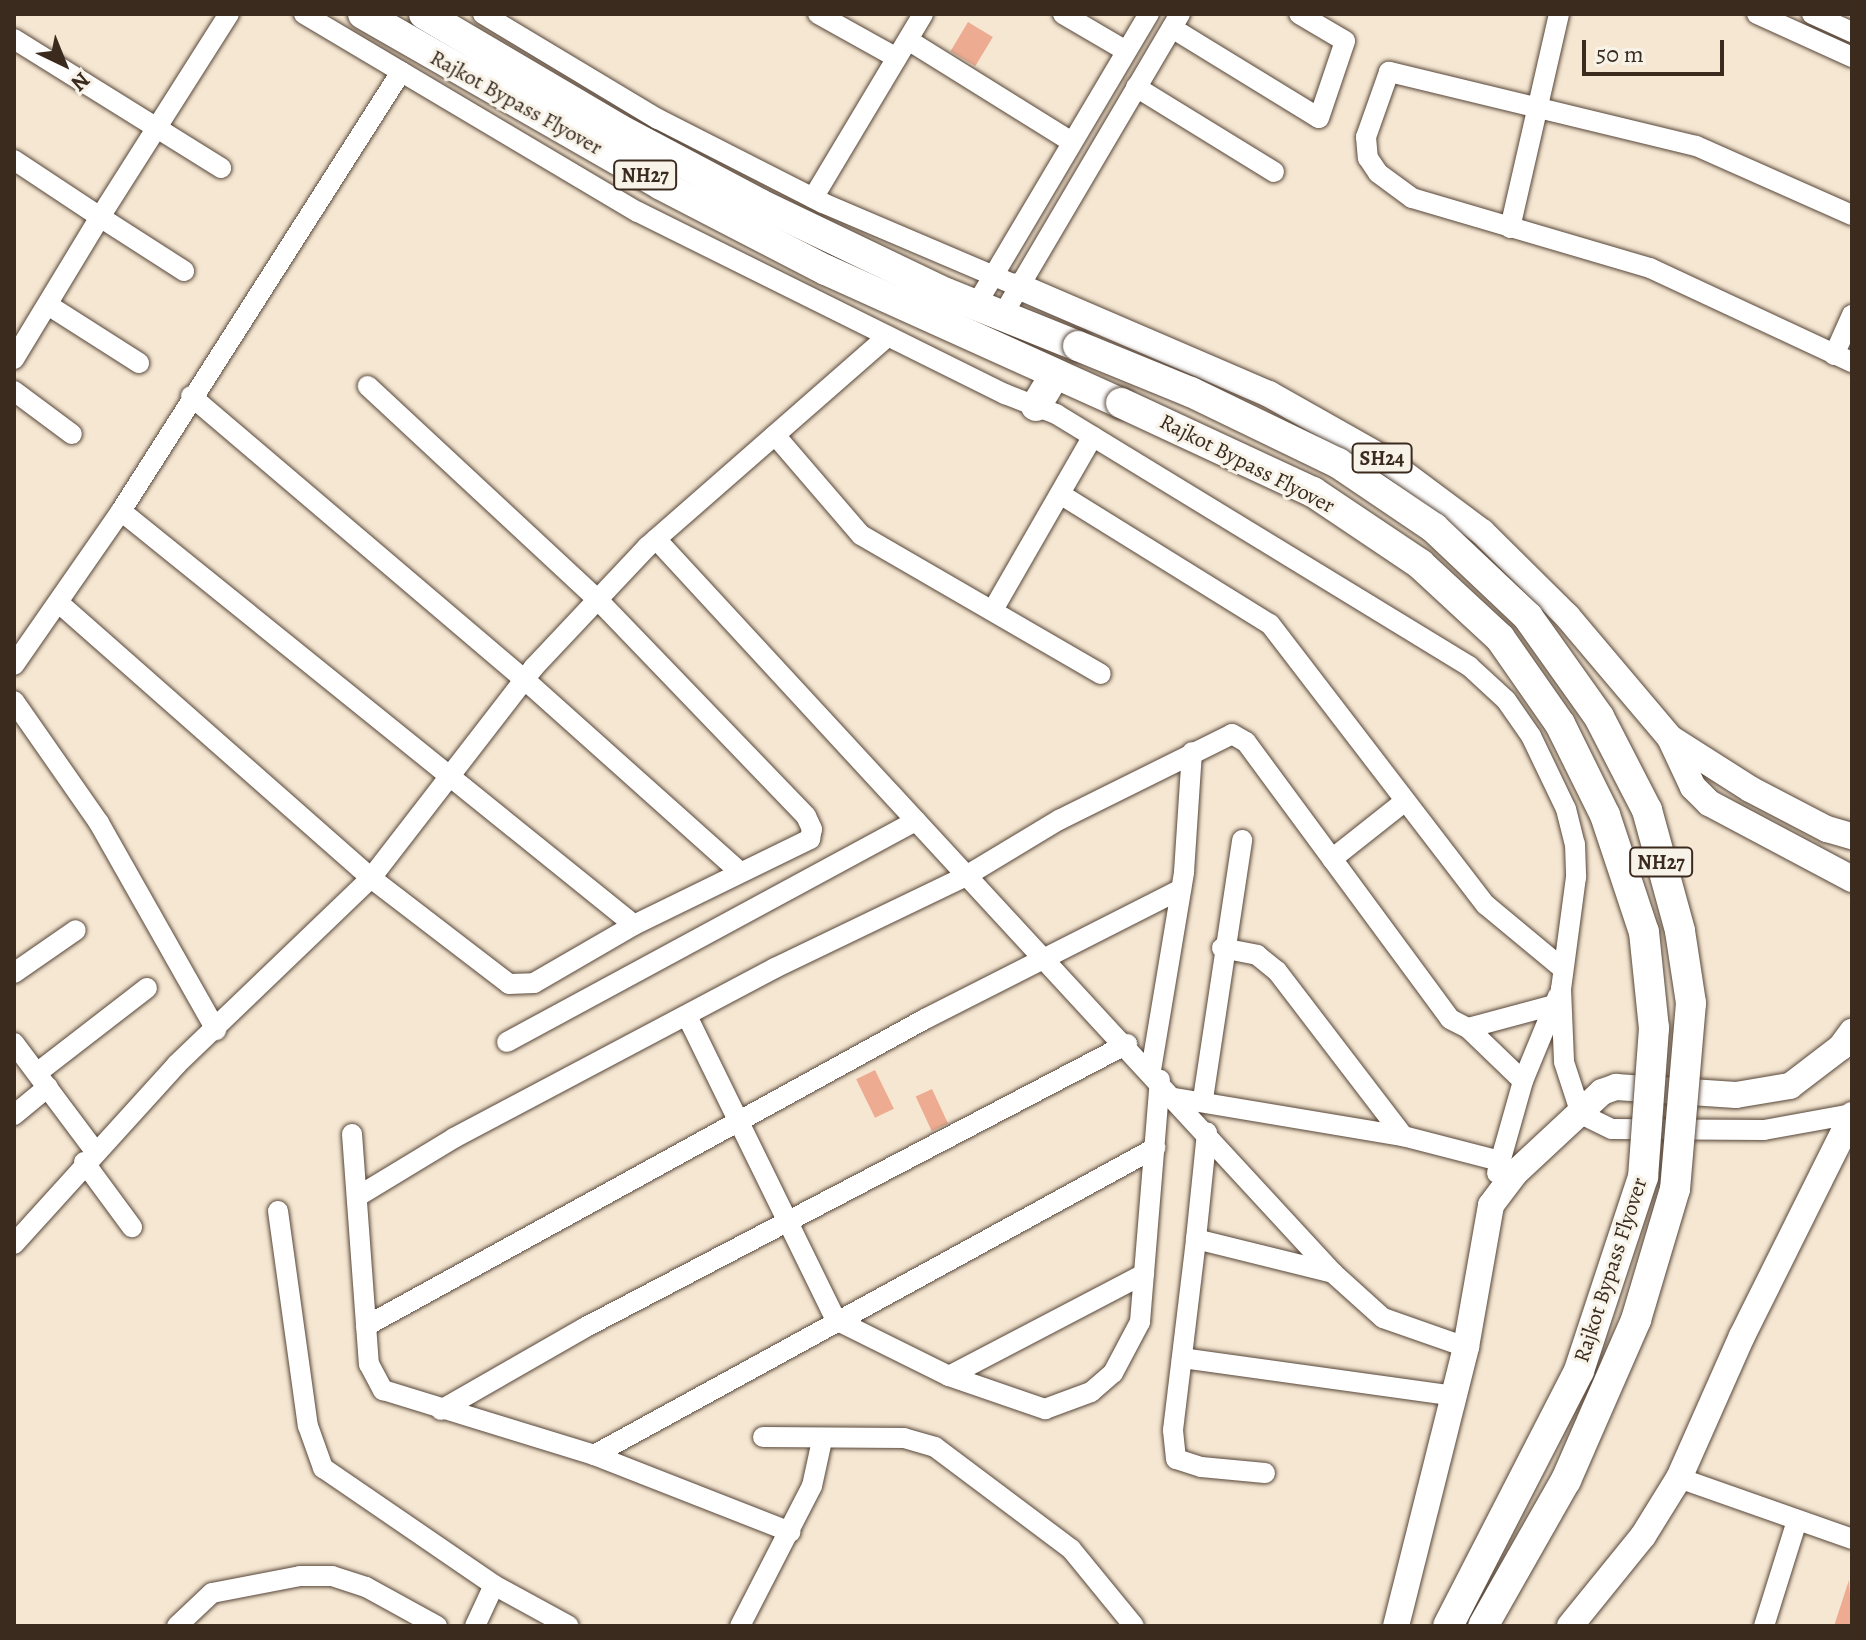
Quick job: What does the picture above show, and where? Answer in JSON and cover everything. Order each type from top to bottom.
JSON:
[{"type":"highway","name":"Rajkot Bypass Flyover","points":[[363,14],[661,185],[840,276],[1313,492],[1420,564],[1500,638],[1560,724],[1605,815],[1644,932],[1654,1028],[1643,1177],[1579,1371],[1448,1626]]},
{"type":"highway","name":"Rajkot Bypass Flyover","points":[[424,14],[619,129],[774,211],[989,311],[1191,392],[1338,463],[1434,528],[1528,617],[1599,717],[1647,810],[1680,931],[1691,1003],[1675,1189],[1636,1320],[1566,1480],[1483,1626]]},
{"type":"highway","points":[[1036,406],[1055,374]]},
{"type":"main road","name":"SH24","points":[[1006,282],[1269,394],[1384,459],[1482,532],[1546,595],[1670,738],[1693,787],[1709,803],[1852,879]]},
{"type":"main road","name":"SH24","points":[[1670,738],[1750,789],[1827,829],[1852,836]]},
{"type":"main road","points":[[1396,1626],[1455,1396],[1491,1205],[1537,1147],[1581,1114],[1602,1092],[1616,1087],[1736,1095],[1790,1086],[1841,1047],[1852,1032]]},
{"type":"main road","points":[[1570,1626],[1634,1549],[1679,1478],[1742,1336],[1852,1114]]},
{"type":"street","points":[[14,359],[20,332],[48,305],[229,14]]},
{"type":"street","points":[[304,14],[638,212],[1093,436],[1469,666],[1506,700],[1531,736],[1566,809],[1575,844],[1576,877],[1559,988],[1523,1081],[1491,1205]]},
{"type":"street","points":[[483,14],[658,119],[813,198],[1006,282]]},
{"type":"street","points":[[818,14],[897,58]]},
{"type":"street","points":[[813,198],[923,14]]},
{"type":"street","points":[[1063,14],[1126,51]]},
{"type":"street","points":[[989,311],[1006,282],[1072,142],[1149,14]]},
{"type":"street","points":[[989,311],[1176,21],[1319,118],[1345,41],[1299,14]]},
{"type":"street","points":[[1510,228],[1559,14]]},
{"type":"street","points":[[1757,14],[1852,57]]},
{"type":"street","points":[[1812,14],[1852,32]]},
{"type":"street","points":[[14,39],[221,168]]},
{"type":"street","points":[[908,40],[1072,142]]},
{"type":"street","points":[[14,665],[121,511],[191,396],[401,72]]},
{"type":"street","points":[[1852,215],[1696,146],[1537,104],[1389,72],[1366,137],[1368,158],[1391,187],[1510,228],[1650,268],[1843,358],[1852,315]]},
{"type":"street","points":[[1136,87],[1274,172]]},
{"type":"street","points":[[14,160],[184,271]]},
{"type":"street","points":[[48,305],[139,363]]},
{"type":"street","points":[[14,1244],[89,1156],[371,878],[524,679],[597,599],[656,539],[888,336]]},
{"type":"street","points":[[59,603],[371,878],[509,984],[521,986],[634,925],[810,839],[812,829],[806,816],[597,599],[368,386]]},
{"type":"street","points":[[14,391],[72,434]]},
{"type":"street","points":[[191,396],[524,679],[740,872]]},
{"type":"street","points":[[775,435],[861,535],[994,608],[1101,674]]},
{"type":"street","points":[[994,608],[1093,436]]},
{"type":"street","points":[[1060,494],[1270,624],[1404,802],[1486,905],[1559,988],[1564,1062],[1581,1114],[1612,1129],[1733,1130],[1764,1130],[1852,1114]]},
{"type":"street","points":[[121,511],[634,925]]},
{"type":"street","points":[[656,539],[1041,959],[1127,1044],[1333,1273],[1383,1318],[1466,1347]]},
{"type":"street","points":[[14,701],[99,823],[216,1030]]},
{"type":"street","points":[[360,1195],[454,1138],[688,1018],[775,968],[966,876],[1059,820],[1219,738],[1240,736],[1450,1019],[1468,1028],[1523,1081]]},
{"type":"street","points":[[688,1018],[836,1320],[949,1376],[1045,1409],[1091,1392],[1130,1350],[1140,1322],[1155,1148],[1155,1075],[1181,889],[1192,752]]},
{"type":"street","points":[[1332,859],[1404,802]]},
{"type":"street","points":[[507,1042],[916,821]]},
{"type":"street","points":[[1203,1099],[1222,948],[1242,840]]},
{"type":"street","points":[[366,1326],[594,1198],[740,1124],[1041,959],[1181,889]]},
{"type":"street","points":[[14,973],[76,930]]},
{"type":"street","points":[[1222,948],[1267,961],[1403,1136]]},
{"type":"street","points":[[14,1115],[43,1080],[147,988]]},
{"type":"street","points":[[1468,1028],[1559,988]]},
{"type":"street","points":[[14,1043],[43,1080],[132,1227]]},
{"type":"street","points":[[441,1410],[584,1328],[1127,1044]]},
{"type":"street","points":[[1175,1098],[1203,1099],[1403,1136],[1500,1161]]},
{"type":"street","points":[[1207,1133],[1173,1430],[1176,1459],[1201,1467],[1265,1473]]},
{"type":"street","points":[[352,1134],[360,1195],[366,1326],[375,1382],[394,1396],[594,1455],[790,1532]]},
{"type":"street","points":[[594,1455],[1155,1148]]},
{"type":"street","points":[[278,1211],[308,1426],[323,1468],[494,1585],[569,1626]]},
{"type":"street","points":[[1196,1239],[1333,1273]]},
{"type":"street","points":[[949,1376],[1144,1274]]},
{"type":"street","points":[[1182,1358],[1455,1396]]},
{"type":"street","points":[[763,1437],[822,1440],[904,1438],[935,1447],[1063,1541],[1134,1626]]},
{"type":"street","points":[[740,1626],[812,1486],[822,1440]]},
{"type":"street","points":[[1679,1478],[1852,1539]]},
{"type":"street","points":[[1764,1626],[1797,1521]]},
{"type":"street","points":[[177,1626],[212,1593],[311,1576],[332,1576],[366,1587],[437,1626]]},
{"type":"street","points":[[475,1626],[494,1585]]},
{"type":"building","points":[[968,22],[993,37],[975,66],[950,51]]},
{"type":"building","points":[[875,1070],[894,1109],[875,1118],[856,1079]]},
{"type":"building","points":[[932,1089],[948,1123],[932,1131],[916,1097]]},
{"type":"building","points":[[1849,1580],[1852,1626],[1834,1626]]}]
